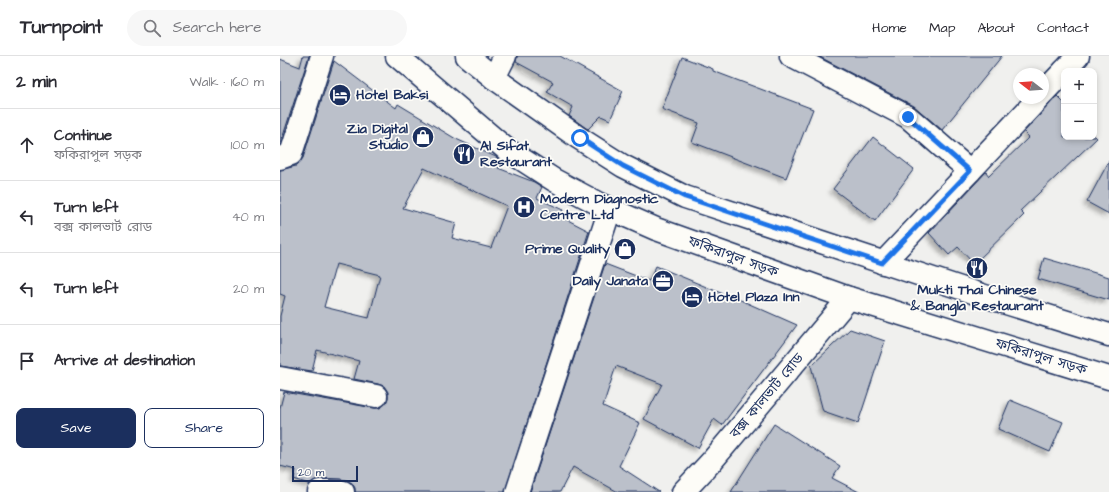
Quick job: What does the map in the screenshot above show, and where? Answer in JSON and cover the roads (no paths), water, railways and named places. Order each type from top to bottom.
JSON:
[{"type":"main road","points":[[280,158],[291,154],[322,56]]},
{"type":"main road","name":"ফকিরাপুল সড়ক","points":[[397,56],[506,149],[554,180],[610,209],[656,229],[849,298],[1109,378]]},
{"type":"main road","points":[[467,56],[494,78],[623,166],[685,197],[882,263],[1109,335]]},
{"type":"main road","points":[[494,78],[505,56]]},
{"type":"main road","points":[[791,56],[908,117],[970,171]]},
{"type":"main road","points":[[1067,68],[1078,56]]},
{"type":"main road","points":[[1049,87],[1061,74]]},
{"type":"main road","points":[[882,263],[1032,104]]},
{"type":"main road","points":[[517,492],[610,209]]},
{"type":"main road","name":"বক্স কালভার্ট রোড","points":[[683,492],[716,456],[849,298]]},
{"type":"main road","points":[[280,378],[376,396]]},
{"type":"main road","points":[[319,492],[320,490],[343,492]]},
{"type":"place","name":"Hotel Baksi","points":[[340,95]]},
{"type":"place","name":"Zia Digital Studio","points":[[423,137]]},
{"type":"place","name":"Al Sifat Restaurant","points":[[464,154]]},
{"type":"place","name":"Modern Diagnostic Centre Ltd","points":[[524,207]]},
{"type":"place","name":"Prime Quality","points":[[625,249]]},
{"type":"place","name":"Mukti Thai Chinese & Bangla Restaurant","points":[[977,268]]},
{"type":"place","name":"Daily Janata","points":[[663,281]]},
{"type":"place","name":"Hotel Plaza Inn","points":[[692,297]]}]
